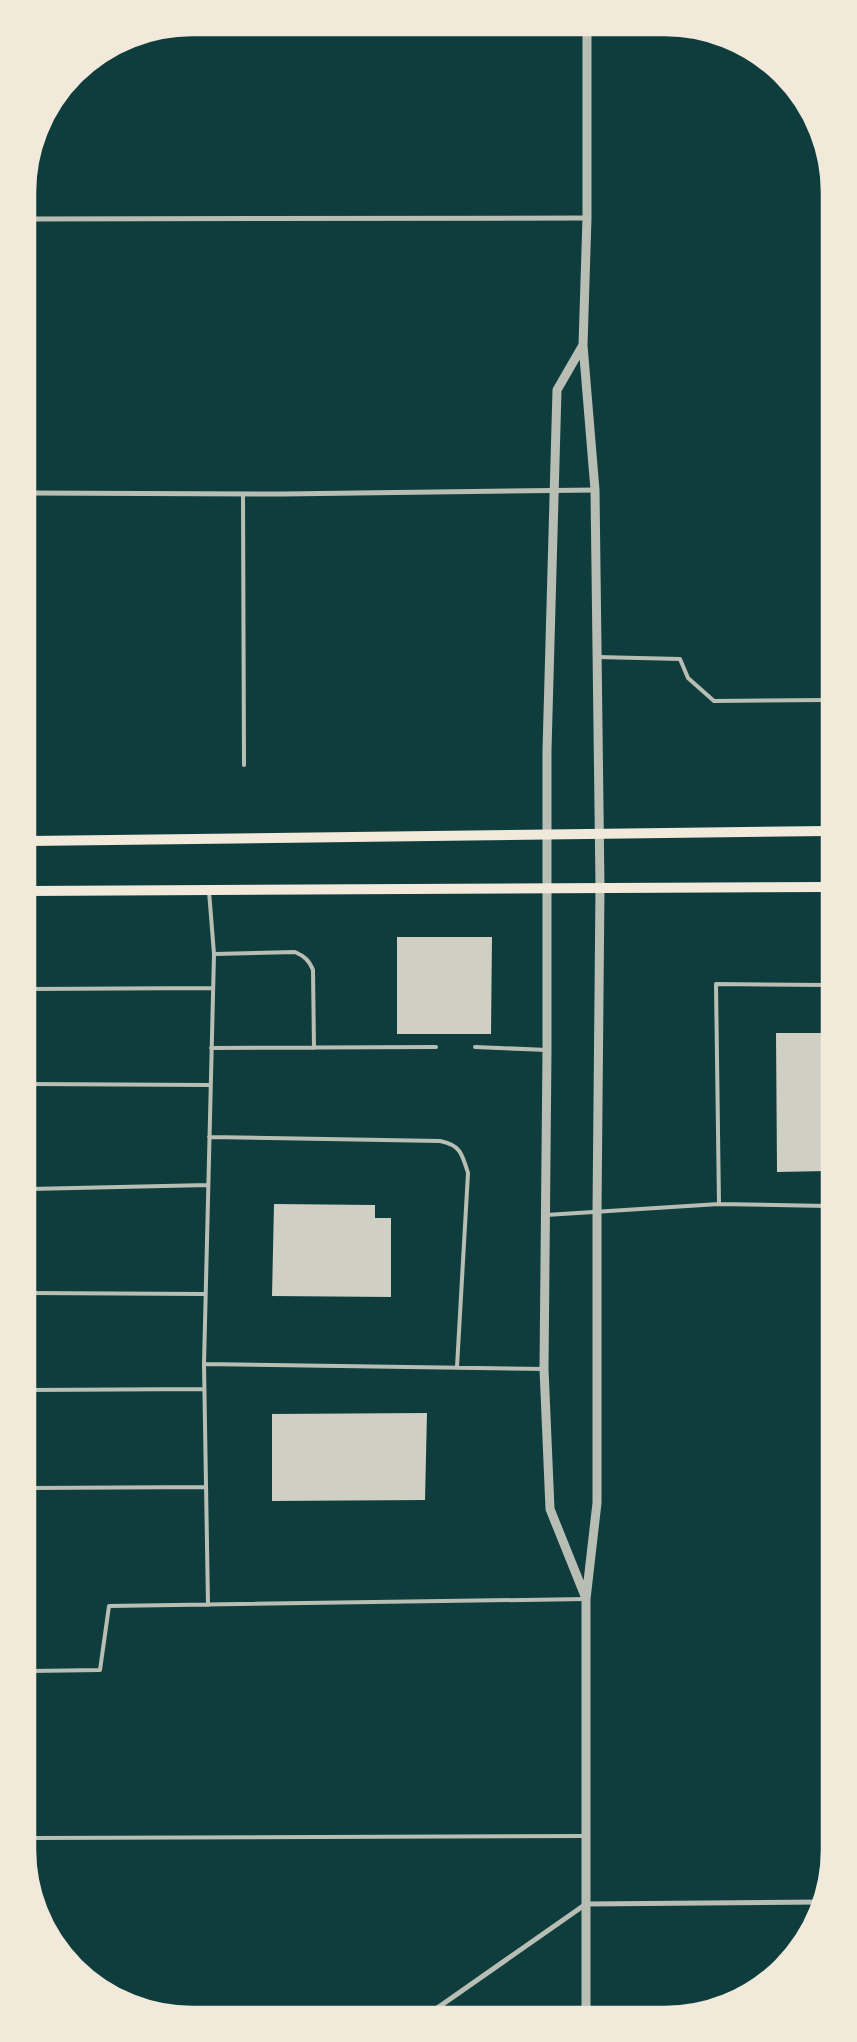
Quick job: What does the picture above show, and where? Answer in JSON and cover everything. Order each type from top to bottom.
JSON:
[{"type":"main road","points":[[35,841],[822,831]]},
{"type":"main road","points":[[35,891],[822,887]]},
{"type":"street","points":[[586,2007],[586,1599],[597,1503],[600,887],[596,490],[583,345],[587,218],[587,35]]},
{"type":"street","points":[[35,218],[587,218]]},
{"type":"street","points":[[583,345],[557,390],[547,750],[544,1369],[550,1509],[586,1599]]},
{"type":"street","points":[[35,493],[242,494],[596,490]]},
{"type":"street","points":[[439,2007],[586,1904],[813,1902]]},
{"type":"lane","points":[[242,494],[244,765]]},
{"type":"lane","points":[[597,657],[680,659],[688,678],[714,701],[822,700]]},
{"type":"lane","points":[[208,1605],[204,1364],[214,954],[209,891]]},
{"type":"lane","points":[[214,954],[295,952],[303,955],[310,962],[313,970],[314,1048]]},
{"type":"lane","points":[[719,1204],[716,984],[822,985]]},
{"type":"lane","points":[[35,989],[213,988]]},
{"type":"lane","points":[[212,1048],[436,1047]]},
{"type":"lane","points":[[475,1047],[547,1050]]},
{"type":"lane","points":[[35,1084],[210,1085]]},
{"type":"lane","points":[[209,1136],[440,1141],[453,1144],[463,1157],[468,1173],[457,1367]]},
{"type":"lane","points":[[35,1189],[208,1185]]},
{"type":"lane","points":[[546,1215],[719,1204],[822,1206]]},
{"type":"lane","points":[[35,1293],[205,1294]]},
{"type":"lane","points":[[204,1364],[544,1369]]},
{"type":"lane","points":[[35,1390],[204,1389]]},
{"type":"lane","points":[[35,1488],[206,1487]]},
{"type":"lane","points":[[35,1671],[100,1670],[109,1606],[586,1599]]},
{"type":"lane","points":[[35,1838],[586,1836]]},
{"type":"building","points":[[397,937],[492,937],[491,1034],[397,1034]]},
{"type":"building","points":[[776,1033],[822,1033],[822,1171],[777,1172]]},
{"type":"building","points":[[274,1204],[375,1205],[375,1218],[391,1218],[391,1297],[272,1296]]},
{"type":"building","points":[[427,1413],[425,1500],[272,1501],[272,1414]]}]
